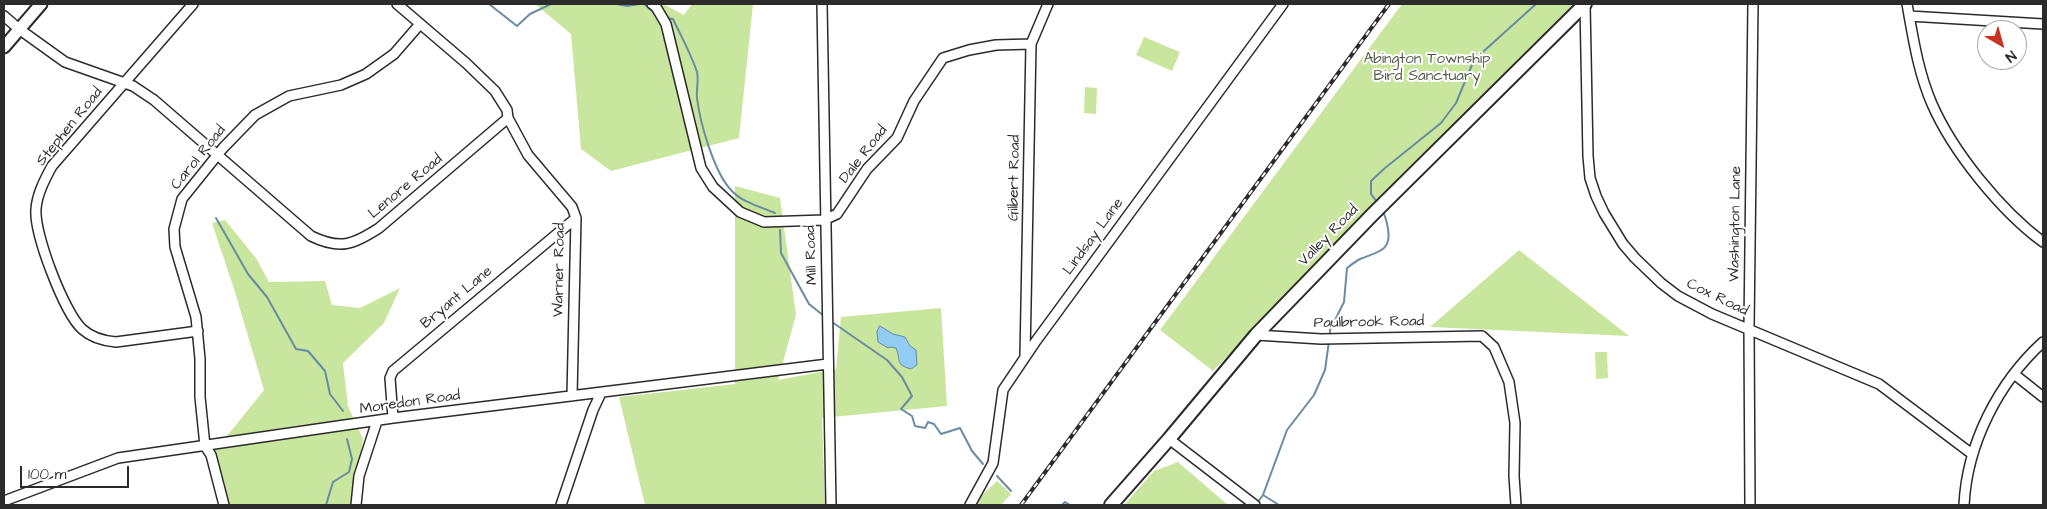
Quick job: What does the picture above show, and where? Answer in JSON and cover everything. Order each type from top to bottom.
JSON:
[{"type":"main road","name":"Valley Road","points":[[1111,505],[1169,440],[1256,335],[1373,214],[1585,4]]},
{"type":"street","points":[[4,47],[41,4]]},
{"type":"street","name":"Stephen Road","points":[[193,4],[52,166],[43,182],[36,208],[39,238],[44,253],[74,319],[90,335],[103,341],[116,342],[198,331]]},
{"type":"street","name":"Warner Road","points":[[397,4],[495,91],[507,110],[508,118],[528,155],[572,206],[576,218],[572,396]]},
{"type":"street","name":"Mill Road","points":[[822,4],[830,505]]},
{"type":"street","name":"Gilbert Road","points":[[1024,356],[1031,44],[1048,4]]},
{"type":"street","name":"Lindsay Lane","points":[[970,505],[993,463],[1003,390],[1024,356],[1283,4]]},
{"type":"street","name":"Cox Road","points":[[1585,4],[1590,178],[1596,196],[1623,244],[1635,258],[1661,283],[1696,306],[1879,384],[1972,454]]},
{"type":"street","name":"Washington Lane","points":[[1750,505],[1749,328],[1753,4]]},
{"type":"street","points":[[1907,4],[1922,74],[1932,104],[1952,142],[1997,200],[2030,233],[2043,242]]},
{"type":"street","points":[[654,5],[666,24],[700,168],[714,187],[740,212],[764,222],[824,220]]},
{"type":"street","points":[[4,16],[65,62],[133,86],[154,100],[217,154]]},
{"type":"street","points":[[1909,16],[2043,24]]},
{"type":"street","name":"Carol Road","points":[[224,505],[211,454],[205,446],[200,397],[196,316],[175,247],[174,229],[182,199],[217,154],[242,126],[255,115],[289,96],[354,80],[381,65],[394,54],[420,24]]},
{"type":"street","name":"Dale Road","points":[[824,220],[837,214],[867,168],[897,138],[914,102],[943,58],[996,44],[1031,44]]},
{"type":"street","name":"Lenore Road","points":[[217,154],[311,236],[328,244],[342,245],[358,242],[379,228],[508,118]]},
{"type":"street","name":"Bryant Lane","points":[[394,418],[390,378],[393,371],[576,218]]},
{"type":"street","name":"Paulbrook Road","points":[[1256,335],[1321,339],[1482,336],[1494,347],[1508,382],[1515,423],[1514,476],[1516,505]]},
{"type":"street","points":[[1964,505],[1972,454],[1988,413],[2014,374],[2043,342]]},
{"type":"street","name":"Moredon Road","points":[[4,501],[118,458],[394,418],[828,364]]},
{"type":"street","points":[[2014,374],[2043,397]]},
{"type":"street","points":[[561,505],[593,410],[601,393]]},
{"type":"street","points":[[356,505],[359,476],[377,421]]},
{"type":"street","points":[[1169,440],[1254,504]]},
{"type":"green space","points":[[535,4],[663,4],[684,15],[692,4],[753,4],[739,138],[611,171],[581,149],[571,34]]},
{"type":"green space","name":"Abington Township Bird Sanctuary","points":[[1402,4],[1574,4],[1213,371],[1160,330]]},
{"type":"green space","points":[[1144,37],[1180,52],[1172,71],[1136,55]]},
{"type":"green space","points":[[1085,87],[1097,88],[1096,114],[1084,113]]},
{"type":"green space","points":[[735,186],[780,198],[796,315],[778,380],[836,369],[841,317],[941,308],[947,406],[822,418],[825,505],[645,505],[619,397],[735,384]]},
{"type":"green space","points":[[225,220],[256,258],[269,282],[325,281],[332,305],[360,308],[400,288],[384,323],[343,363],[348,406],[363,439],[354,505],[223,505],[213,450],[264,390],[212,223]]},
{"type":"green space","points":[[1519,250],[1629,336],[1430,327]]},
{"type":"green space","points":[[1595,352],[1607,352],[1608,378],[1596,379]]},
{"type":"green space","points":[[1178,462],[1228,505],[1124,505],[1154,471]]},
{"type":"green space","points":[[997,481],[1011,494],[1001,505],[972,505]]},
{"type":"water","points":[[880,326],[893,334],[905,337],[910,346],[916,350],[917,365],[911,369],[903,366],[899,362],[896,348],[888,348],[878,342],[877,332]]},
{"type":"waterway","points":[[489,4],[517,26],[530,14],[551,4]]},
{"type":"waterway","points":[[616,4],[627,6],[640,4]]},
{"type":"waterway","points":[[644,4],[657,15]]},
{"type":"waterway","points":[[1377,202],[1371,194],[1371,181],[1441,123],[1456,103],[1474,60],[1536,4]]},
{"type":"waterway","points":[[666,18],[673,19],[697,72],[697,98],[701,120],[719,172],[731,190],[740,198],[775,213]]},
{"type":"waterway","points":[[1330,336],[1330,330],[1344,302],[1347,268],[1360,259],[1381,250],[1388,242],[1388,226],[1382,210]]},
{"type":"waterway","points":[[216,218],[248,274],[267,297],[296,349],[308,351],[325,371],[330,394],[343,411]]},
{"type":"waterway","points":[[780,230],[781,253],[809,304],[824,316]]},
{"type":"waterway","points":[[832,322],[887,360],[902,377],[912,396],[901,409],[912,416],[915,426],[925,428],[928,422],[934,424],[941,434],[960,428],[972,451],[983,464]]},
{"type":"waterway","points":[[1257,503],[1263,495],[1287,430],[1314,395],[1325,370],[1329,341]]},
{"type":"waterway","points":[[326,505],[333,482],[349,472],[352,459],[347,439]]},
{"type":"waterway","points":[[997,476],[1011,491]]},
{"type":"waterway","points":[[1263,495],[1279,505]]},
{"type":"waterway","points":[[1062,505],[1065,502],[1070,505]]},
{"type":"railway","points":[[1021,505],[1389,4]]}]
